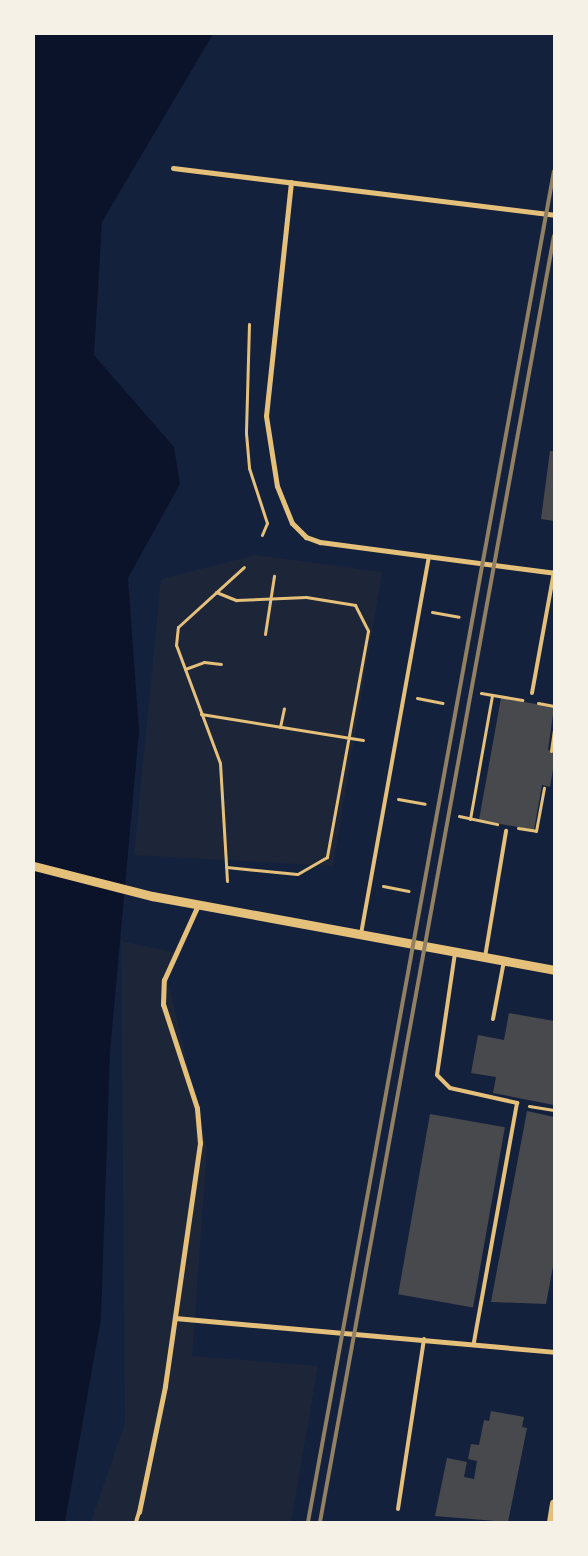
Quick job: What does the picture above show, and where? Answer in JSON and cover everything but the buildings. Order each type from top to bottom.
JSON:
[{"type":"street","points":[[174,168],[554,215]]},
{"type":"street","points":[[291,182],[266,416],[277,486],[292,523],[306,537],[429,557],[554,573]]},
{"type":"street","points":[[34,866],[152,896],[554,970]]},
{"type":"street","points":[[139,1512],[175,1318],[200,1131],[197,1108],[170,1031],[164,980],[198,905]]},
{"type":"street","points":[[175,1318],[474,1343],[554,1352]]},
{"type":"street","points":[[551,1522],[554,1503]]},
{"type":"lane","points":[[361,934],[429,557]]},
{"type":"lane","points":[[532,693],[554,573]]},
{"type":"lane","points":[[486,958],[506,832]]},
{"type":"lane","points":[[455,952],[437,1075],[450,1088],[516,1103],[474,1343]]},
{"type":"lane","points":[[493,1019],[504,961]]},
{"type":"lane","points":[[398,1509],[424,1339]]},
{"type":"lane","points":[[136,1522],[139,1512]]},
{"type":"path","points":[[249,324],[246,432],[249,468],[267,523],[262,535]]},
{"type":"path","points":[[227,881],[220,763],[176,645],[178,627],[244,567]]},
{"type":"path","points":[[265,634],[274,576]]},
{"type":"path","points":[[216,592],[236,600],[306,597],[355,605],[363,615],[368,631],[327,858],[298,874],[226,867]]},
{"type":"path","points":[[419,610],[459,617]]},
{"type":"path","points":[[185,669],[204,662],[221,664]]},
{"type":"path","points":[[481,693],[554,706]]},
{"type":"path","points":[[470,819],[492,695]]},
{"type":"path","points":[[404,696],[443,703]]},
{"type":"path","points":[[280,727],[284,708]]},
{"type":"path","points":[[201,714],[364,740]]},
{"type":"path","points":[[551,750],[554,730]]},
{"type":"path","points":[[386,797],[425,804]]},
{"type":"path","points":[[370,883],[409,891]]},
{"type":"path","points":[[516,1103],[554,1110]]},
{"type":"shaded area","points":[[34,34],[213,34],[102,222],[94,355],[174,447],[180,484],[128,578],[139,731],[110,1052],[101,1319],[65,1522],[34,1522]]},
{"type":"shaded area","points":[[255,555],[382,572],[333,866],[134,855],[161,579]]},
{"type":"shaded area","points":[[121,941],[181,954],[167,977],[207,1148],[192,1356],[318,1366],[291,1522],[91,1522],[125,1423]]},
{"type":"railway","points":[[308,1522],[554,171]]},
{"type":"railway","points":[[320,1522],[554,236]]}]
